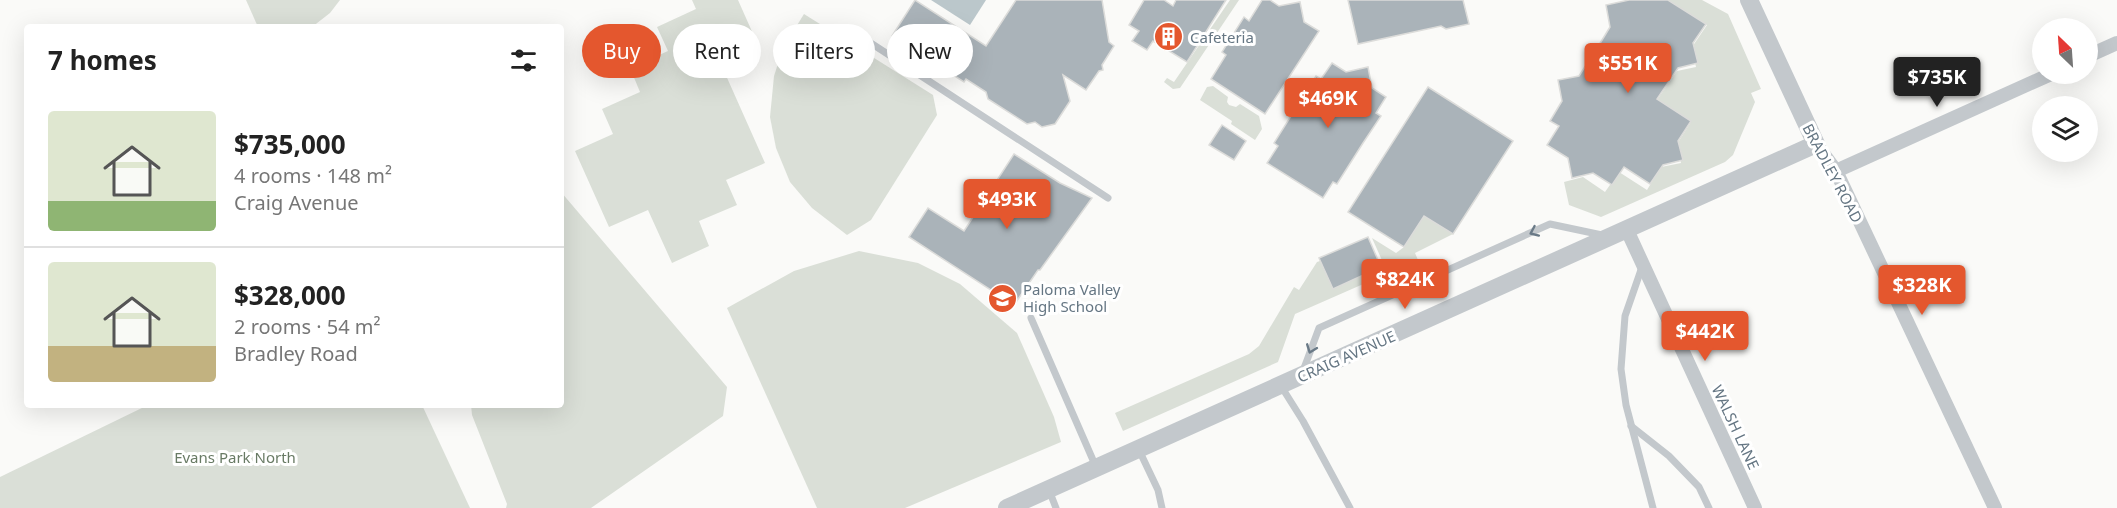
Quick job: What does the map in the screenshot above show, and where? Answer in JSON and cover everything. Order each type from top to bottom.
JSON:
[{"type":"street","name":"BRADLEY ROAD","points":[[1749,0],[1816,144],[1836,171],[1995,508]]},
{"type":"street","points":[[2098,52],[2117,43]]},
{"type":"street","points":[[1836,171],[2032,83]]},
{"type":"street","name":"CRAIG AVENUE","points":[[1007,508],[1816,144]]},
{"type":"street","name":"WALSH LANE","points":[[1618,234],[1642,264],[1755,508]]},
{"type":"lane","points":[[875,46],[1108,198]]},
{"type":"lane","points":[[1300,377],[1319,328],[1550,224],[1618,234]]},
{"type":"lane","points":[[1642,264],[1625,316],[1621,369],[1631,426],[1653,508]]},
{"type":"lane","points":[[1031,318],[1097,469]]},
{"type":"lane","points":[[1281,386],[1303,421],[1350,508]]},
{"type":"lane","points":[[1631,426],[1669,456],[1699,488],[1709,508]]},
{"type":"lane","points":[[1139,450],[1158,490],[1161,508]]},
{"type":"lane","points":[[1049,490],[1056,508]]},
{"type":"green space","points":[[246,0],[340,0],[330,13],[316,24],[257,24]]},
{"type":"green space","points":[[692,0],[738,0],[749,24],[673,24],[673,78],[727,78],[765,163],[726,180],[737,205],[699,221],[709,246],[672,263],[648,210],[609,227],[575,151],[613,134],[602,109],[640,92],[634,78],[661,78],[661,54],[668,51],[661,36],[661,25],[696,9]]},
{"type":"green space","points":[[1230,0],[1239,0],[1180,88],[1173,89],[1164,82],[1167,78],[1174,82]]},
{"type":"green space","points":[[1668,0],[1702,0],[1728,14],[1761,89],[1751,93],[1755,102],[1733,155],[1725,162],[1601,217],[1569,205],[1564,182],[1583,177],[1605,192],[1619,172],[1647,190],[1661,167],[1681,163],[1677,144],[1691,122],[1657,100],[1677,71],[1696,67],[1692,47],[1707,25]]},
{"type":"green space","points":[[804,14],[820,24],[798,24]]},
{"type":"green space","points":[[875,59],[887,66],[887,78],[906,78],[933,95],[937,115],[871,220],[847,235],[812,208],[790,182],[776,148],[770,117],[774,78],[875,78]]},
{"type":"green space","points":[[1213,86],[1228,97],[1229,105],[1236,107],[1240,104],[1259,116],[1262,129],[1255,140],[1231,124],[1232,121],[1200,100],[1207,87]]},
{"type":"green space","points":[[564,196],[727,387],[723,416],[591,508],[506,508],[507,504],[471,408],[564,408]]},
{"type":"green space","points":[[1424,216],[1453,234],[1415,253],[1418,260],[1295,314],[1278,362],[1123,431],[1115,413],[1249,354],[1259,346],[1294,287],[1299,290],[1317,262],[1320,261],[1333,289],[1374,270],[1375,272],[1385,267],[1372,238],[1396,253],[1404,247]]},
{"type":"green space","points":[[859,251],[918,263],[960,284],[1017,333],[1054,417],[1061,442],[905,508],[817,508],[727,308],[794,271]]},
{"type":"green space","name":"Evans Park North","points":[[142,408],[423,408],[470,508],[0,508],[0,477]]},
{"type":"shaded area","points":[[931,0],[986,0],[968,24]]},
{"type":"building","points":[[915,0],[952,24],[900,24]]},
{"type":"building","points":[[1016,0],[1102,0],[1109,42],[1114,46],[1102,65],[1103,70],[1099,71],[1086,90],[1063,75],[1070,101],[1055,124],[1042,127],[1035,122],[1027,124],[988,99],[986,92],[966,79],[964,82],[958,78],[973,78],[973,38],[986,46]]},
{"type":"building","name":"Cafeteria","points":[[1144,0],[1164,0],[1173,6],[1176,0],[1226,0],[1187,62],[1153,41],[1147,50],[1132,41],[1139,31],[1129,25]]},
{"type":"building","points":[[1262,0],[1270,0],[1279,6],[1300,2],[1304,22],[1319,31],[1265,114],[1211,79],[1226,55],[1222,52],[1244,17],[1249,21]]},
{"type":"building","points":[[1348,0],[1463,0],[1469,24],[1446,29],[1441,26],[1358,44]]},
{"type":"building","points":[[1629,0],[1668,0],[1706,24],[1693,43],[1698,63],[1678,68],[1657,99],[1691,121],[1678,141],[1683,160],[1663,165],[1650,184],[1624,167],[1612,185],[1593,173],[1572,178],[1568,158],[1547,145],[1559,126],[1550,121],[1562,101],[1558,80],[1579,76],[1599,45],[1610,27],[1606,5]]},
{"type":"building","points":[[1332,63],[1346,72],[1368,67],[1372,88],[1386,97],[1376,113],[1381,116],[1337,184],[1333,182],[1323,198],[1267,163],[1278,146],[1274,143],[1316,76],[1321,79]]},
{"type":"building","points":[[1428,87],[1513,141],[1453,234],[1424,216],[1404,247],[1348,212]]},
{"type":"building","points":[[1222,125],[1246,141],[1234,160],[1209,145]]},
{"type":"building","points":[[1014,154],[1060,183],[1092,198],[1014,305],[909,237],[928,208],[964,231]]},
{"type":"building","points":[[1368,237],[1381,267],[1333,289],[1319,258]]},
{"type":"place","name":"Cafeteria","points":[[1169,37]]},
{"type":"place","name":"Paloma Valley High School","points":[[1002,298]]}]
